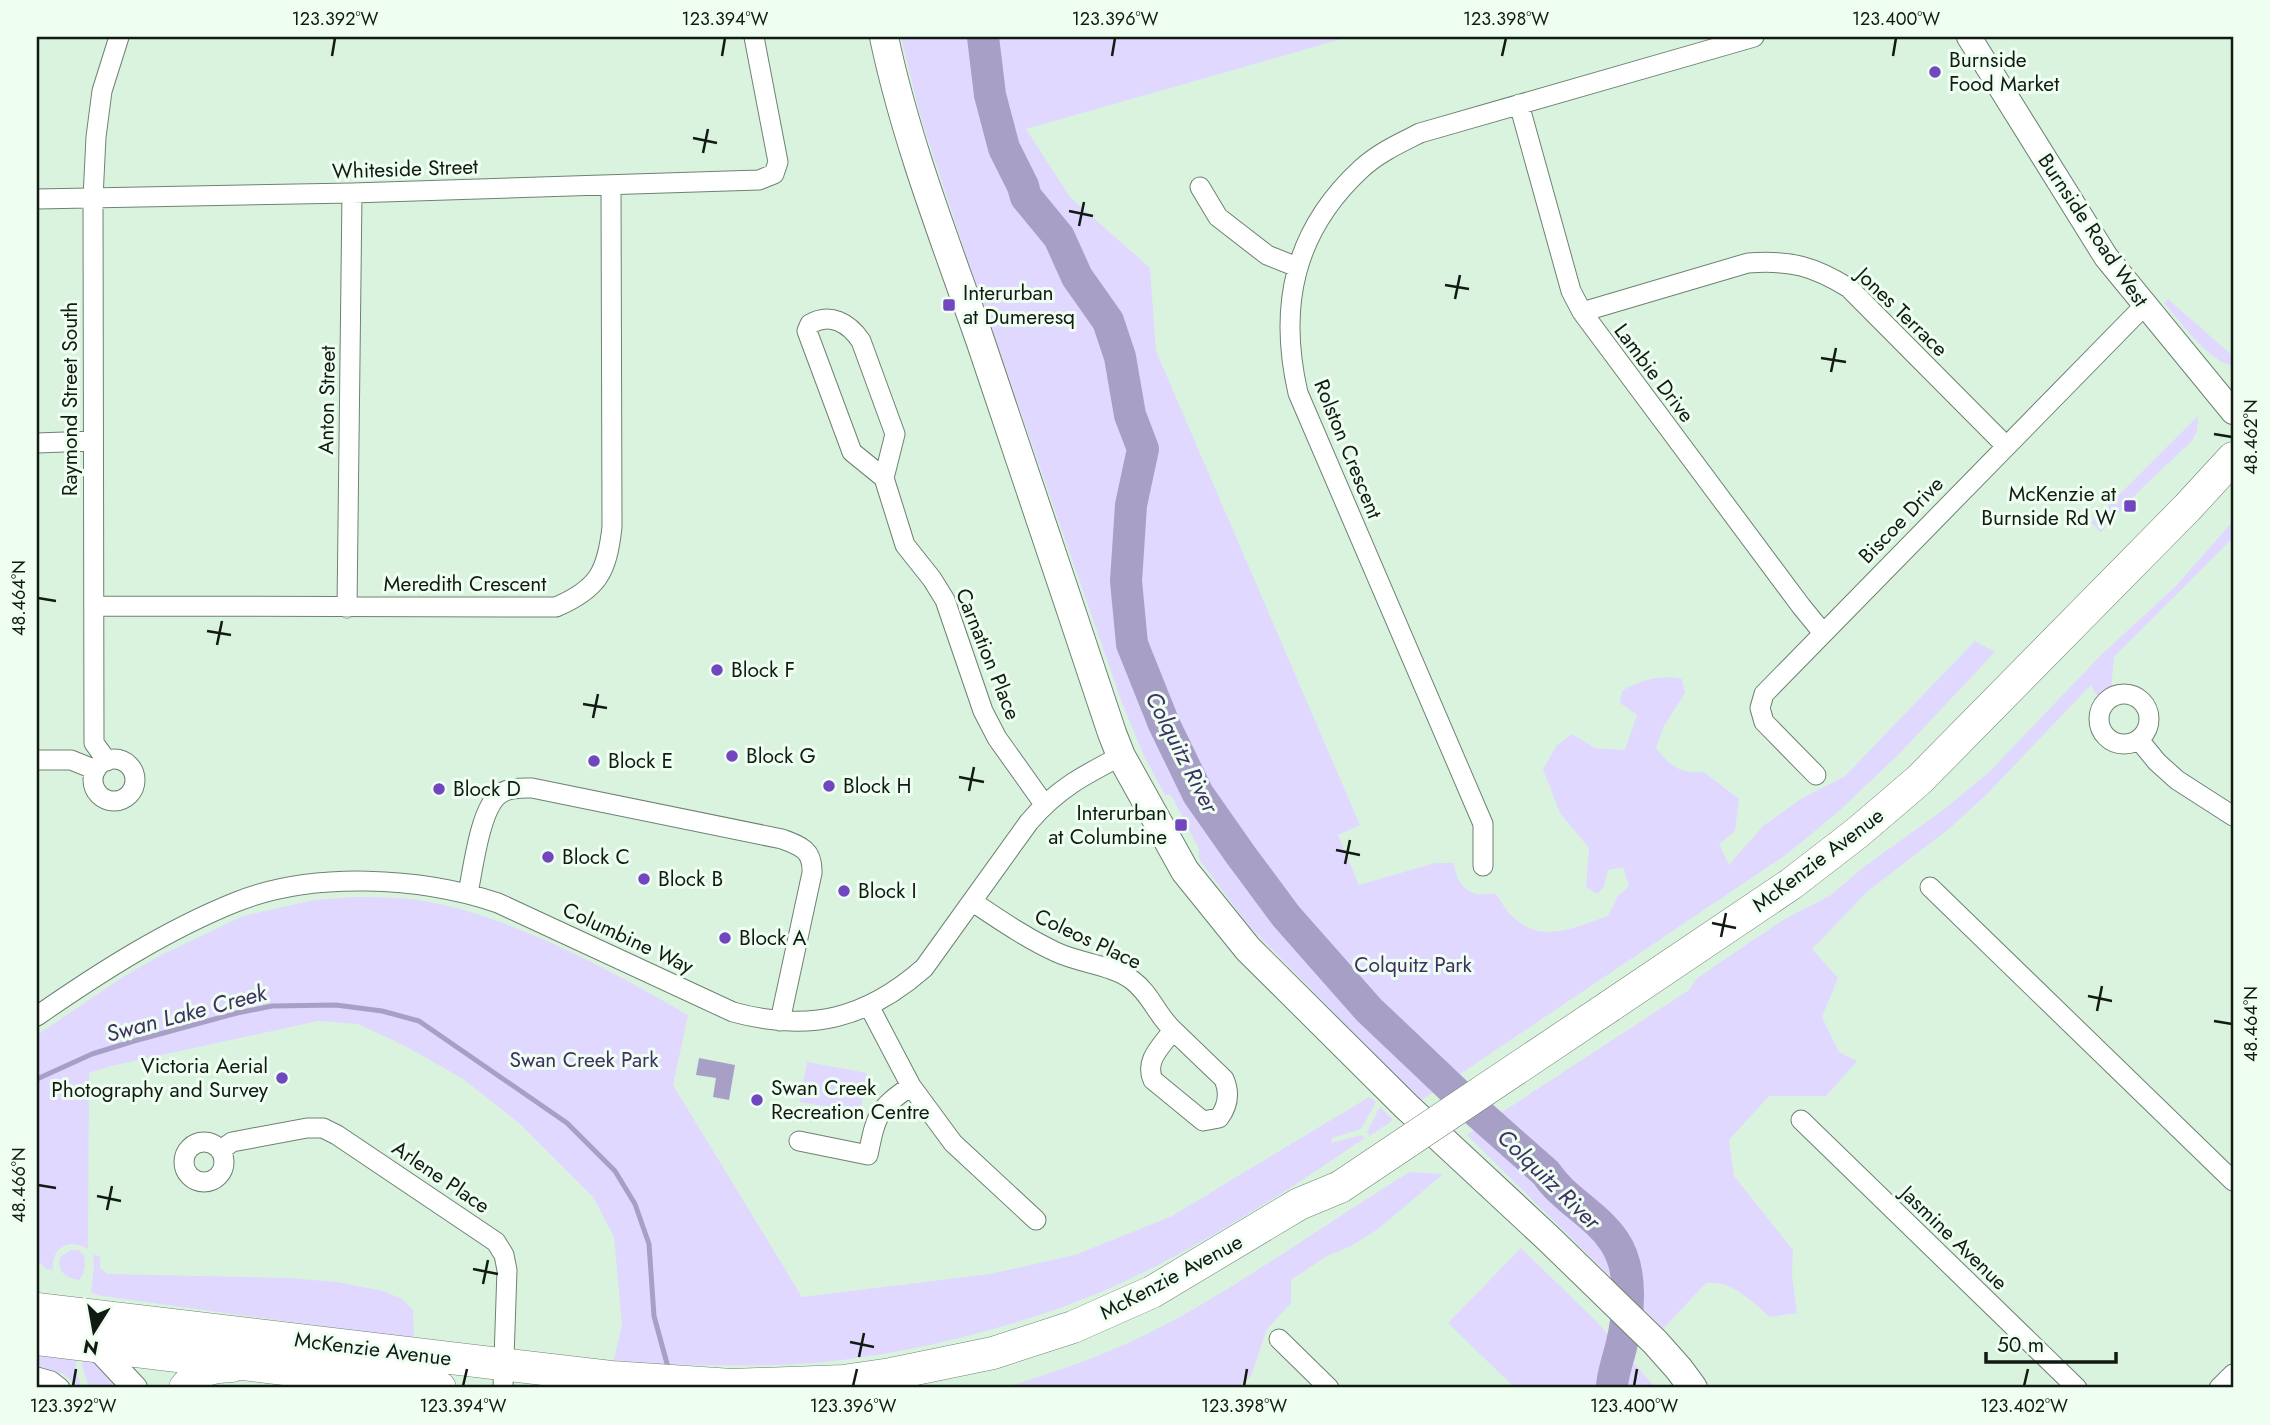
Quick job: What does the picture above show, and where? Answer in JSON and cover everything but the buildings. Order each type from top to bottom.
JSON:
[{"type":"main road","points":[[884,37],[899,100],[940,232],[1004,410],[1121,756],[1185,871],[1248,949],[1406,1106],[1648,1335],[1693,1388]]},
{"type":"main road","name":"McKenzie Avenue","points":[[43,1303],[504,1377],[701,1384],[764,1385],[843,1381],[954,1362],[1045,1337],[1152,1292],[1299,1204],[1340,1187],[1791,884],[1919,780],[2233,458]]},
{"type":"main road","name":"McKenzie Avenue","points":[[914,1388],[1024,1363],[1088,1341],[1140,1318],[1224,1274],[1308,1220],[1340,1187]]},
{"type":"main road","name":"McKenzie Avenue","points":[[37,1339],[119,1364],[247,1364],[440,1388]]},
{"type":"main road","points":[[186,1388],[208,1367],[247,1364]]},
{"type":"street","name":"Raymond Street South","points":[[37,760],[71,760],[101,765],[94,743],[93,198],[96,137],[102,91],[119,37]]},
{"type":"street","name":"Whiteside Street","points":[[37,199],[352,193],[759,180],[774,174],[778,162],[754,37]]},
{"type":"street","name":"Rolston Crescent","points":[[1483,866],[1483,824],[1298,393],[1290,360],[1288,336],[1290,303],[1297,267],[1323,214],[1362,168],[1387,150],[1420,133],[1754,37]]},
{"type":"street","name":"Burnside Road West","points":[[1969,37],[2106,257],[2233,412]]},
{"type":"street","name":"Lambie Drive","points":[[1519,104],[1571,291],[1582,312],[1793,596],[1824,633]]},
{"type":"street","name":"Meredith Crescent","points":[[95,606],[556,607],[589,590],[602,572],[610,550],[612,527],[611,185]]},
{"type":"street","points":[[1200,187],[1218,217],[1267,255],[1297,267]]},
{"type":"street","name":"Anton Street","points":[[347,608],[352,193]]},
{"type":"street","name":"Jones Terrace","points":[[1582,312],[1748,263],[1775,261],[1798,264],[1825,273],[1849,289],[2006,446]]},
{"type":"street","name":"Biscoe Drive","points":[[1816,775],[1764,722],[1760,708],[1764,694],[2144,306]]},
{"type":"street","points":[[819,318],[831,318],[843,323],[854,330],[861,341],[895,434],[884,478],[852,452],[807,331],[810,324],[819,318]]},
{"type":"street","points":[[37,443],[92,441]]},
{"type":"street","name":"Carnation Place","points":[[884,478],[905,545],[932,579],[944,600],[983,711],[1003,748],[1044,804]]},
{"type":"street","points":[[2140,740],[2157,762],[2177,780],[2233,816]]},
{"type":"street","name":"Columbine Way","points":[[37,1016],[97,976],[158,941],[238,901],[285,888],[339,882],[386,882],[468,893],[535,919],[733,1012],[758,1019],[780,1021],[826,1020],[869,1006],[903,986],[924,968],[1044,804],[1076,780],[1121,756]]},
{"type":"street","points":[[468,893],[488,810],[500,793],[517,788],[532,788],[782,839],[797,845],[807,852],[812,861],[812,873],[780,1021]]},
{"type":"street","points":[[1930,887],[2233,1181]]},
{"type":"street","name":"Coleos Place","points":[[973,902],[1021,934],[1056,952],[1131,979],[1146,993],[1164,1021],[1224,1079],[1228,1087],[1228,1097],[1219,1118],[1203,1121],[1153,1080],[1150,1063],[1173,1030]]},
{"type":"street","points":[[869,1006],[911,1086],[953,1143],[1036,1220]]},
{"type":"street","points":[[799,1141],[868,1155],[875,1121],[881,1109],[911,1086]]},
{"type":"street","name":"Jasmine Avenue","points":[[1801,1120],[2077,1388]]},
{"type":"street","name":"Arlene Place","points":[[221,1150],[232,1142],[307,1128],[323,1128],[496,1242],[504,1255],[507,1270],[504,1377]]},
{"type":"street","points":[[43,1303],[119,1364],[132,1337],[140,1334],[174,1336],[189,1334],[201,1328]]},
{"type":"street","points":[[1279,1339],[1329,1388]]},
{"type":"street","points":[[2220,1388],[2233,1374]]},
{"type":"street","points":[[37,1377],[51,1381],[60,1388]]},
{"type":"green space","name":"Colquitz Park","points":[[901,37],[1349,37],[1026,129],[1070,197],[1150,268],[1156,351],[1360,825],[1338,835],[1359,885],[1435,863],[1454,863],[1464,887],[1472,893],[1496,894],[1513,917],[1536,930],[1548,932],[1571,929],[1608,916],[1618,896],[1629,886],[1623,867],[1608,870],[1604,887],[1597,894],[1586,887],[1589,848],[1560,813],[1543,769],[1557,745],[1572,734],[1595,748],[1625,750],[1637,715],[1620,703],[1622,691],[1651,679],[1682,679],[1685,693],[1664,726],[1656,748],[1676,768],[1688,772],[1704,772],[1739,799],[1735,831],[1719,844],[1729,865],[1763,826],[1801,799],[1845,776],[1975,641],[1995,652],[1900,753],[1838,812],[1787,854],[1420,1101],[1248,925],[1199,859],[1199,849],[1171,795],[1165,795],[1144,756],[1122,703],[966,255],[920,115]]},
{"type":"green space","points":[[2168,299],[2233,356],[2233,366],[2204,349],[2164,303]]},
{"type":"green space","points":[[2198,416],[2197,431],[2192,441],[2142,488],[2101,532],[2091,523]]},
{"type":"green space","points":[[2233,521],[2233,538],[2114,657],[2111,691],[2096,695],[2091,685],[1988,793],[1950,828],[1868,891],[1812,949],[1838,978],[1822,1017],[1839,1052],[1857,1061],[1826,1096],[1769,1096],[1729,1140],[1734,1176],[1793,1250],[1792,1275],[1797,1313],[1770,1317],[1733,1288],[1706,1283],[1663,1329],[1467,1135],[1689,990],[1696,979],[1750,942],[1785,919],[1831,895],[1861,869],[1946,808],[1989,772],[2102,654],[2176,586]]},
{"type":"green space","name":"Swan Creek Park","points":[[353,897],[418,900],[487,917],[592,962],[688,1015],[673,1085],[802,1297],[990,1274],[1075,1255],[1172,1216],[1369,1097],[1376,1102],[1361,1129],[1332,1138],[1331,1143],[1362,1135],[1365,1138],[1272,1199],[1143,1272],[1041,1315],[926,1346],[850,1359],[764,1365],[613,1363],[622,1325],[614,1237],[593,1197],[520,1124],[463,1079],[407,1047],[358,1024],[318,1021],[89,1073],[88,1249],[74,1244],[63,1247],[55,1255],[53,1270],[46,1269],[37,1260],[37,1035],[159,956],[243,916],[314,900]]},
{"type":"green space","points":[[807,1062],[867,1073],[860,1112],[800,1102]]},
{"type":"green space","points":[[1380,1107],[1393,1120],[1370,1136],[1367,1132]]},
{"type":"green space","points":[[1410,1172],[1443,1174],[1378,1229],[1351,1246],[1327,1256],[1291,1280],[1291,1303],[1267,1329],[1251,1376],[1238,1388],[1003,1388],[1112,1350],[1181,1316],[1247,1277]]},
{"type":"green space","points":[[1521,1248],[1595,1320],[1656,1388],[1515,1388],[1448,1323]]},
{"type":"green space","points":[[71,1250],[78,1250],[84,1255],[85,1268],[79,1280],[66,1276],[61,1270],[60,1257]]},
{"type":"green space","points":[[93,1255],[100,1256],[100,1268],[108,1274],[288,1278],[337,1282],[383,1291],[402,1299],[413,1310],[414,1339],[102,1296],[91,1293]]},
{"type":"green space","points":[[37,1349],[77,1356],[75,1368],[82,1388],[78,1388],[64,1374],[37,1366]]},
{"type":"green space","points":[[83,1356],[97,1364],[120,1388],[89,1388],[82,1365]]},
{"type":"shaded area","points":[[699,1058],[735,1065],[729,1100],[713,1097],[716,1078],[696,1075]]},
{"type":"waterway","name":"Colquitz River","points":[[983,37],[990,95],[1004,148],[1026,197],[1059,237],[1077,277],[1108,321],[1120,357],[1130,415],[1143,449],[1131,505],[1126,581],[1132,644],[1164,724],[1198,794],[1286,916],[1369,1010],[1546,1173],[1553,1183],[1607,1231],[1614,1241],[1625,1265],[1628,1307],[1612,1388]]},
{"type":"waterway","name":"Swan Lake Creek","points":[[37,1079],[92,1054],[237,1013],[272,1006],[336,1005],[382,1011],[419,1021],[567,1123],[615,1171],[635,1204],[649,1244],[654,1316],[669,1371]]},
{"type":"place","name":"Burnside Food Market","points":[[1935,72]]},
{"type":"place","name":"Interurban at Dumeresq","points":[[949,305]]},
{"type":"place","name":"McKenzie at Burnside Rd W","points":[[2130,506]]},
{"type":"place","name":"Block F","points":[[717,670]]},
{"type":"place","name":"Block G","points":[[732,756]]},
{"type":"place","name":"Block E","points":[[594,761]]},
{"type":"place","name":"Block H","points":[[829,786]]},
{"type":"place","name":"Block D","points":[[439,789]]},
{"type":"place","name":"Interurban at Columbine","points":[[1181,825]]},
{"type":"place","name":"Block C","points":[[548,857]]},
{"type":"place","name":"Block B","points":[[644,879]]},
{"type":"place","name":"Block I","points":[[844,891]]},
{"type":"place","name":"Block A","points":[[725,938]]},
{"type":"place","name":"Victoria Aerial Photography and Survey","points":[[282,1078]]},
{"type":"place","name":"Swan Creek Recreation Centre","points":[[757,1100]]}]
